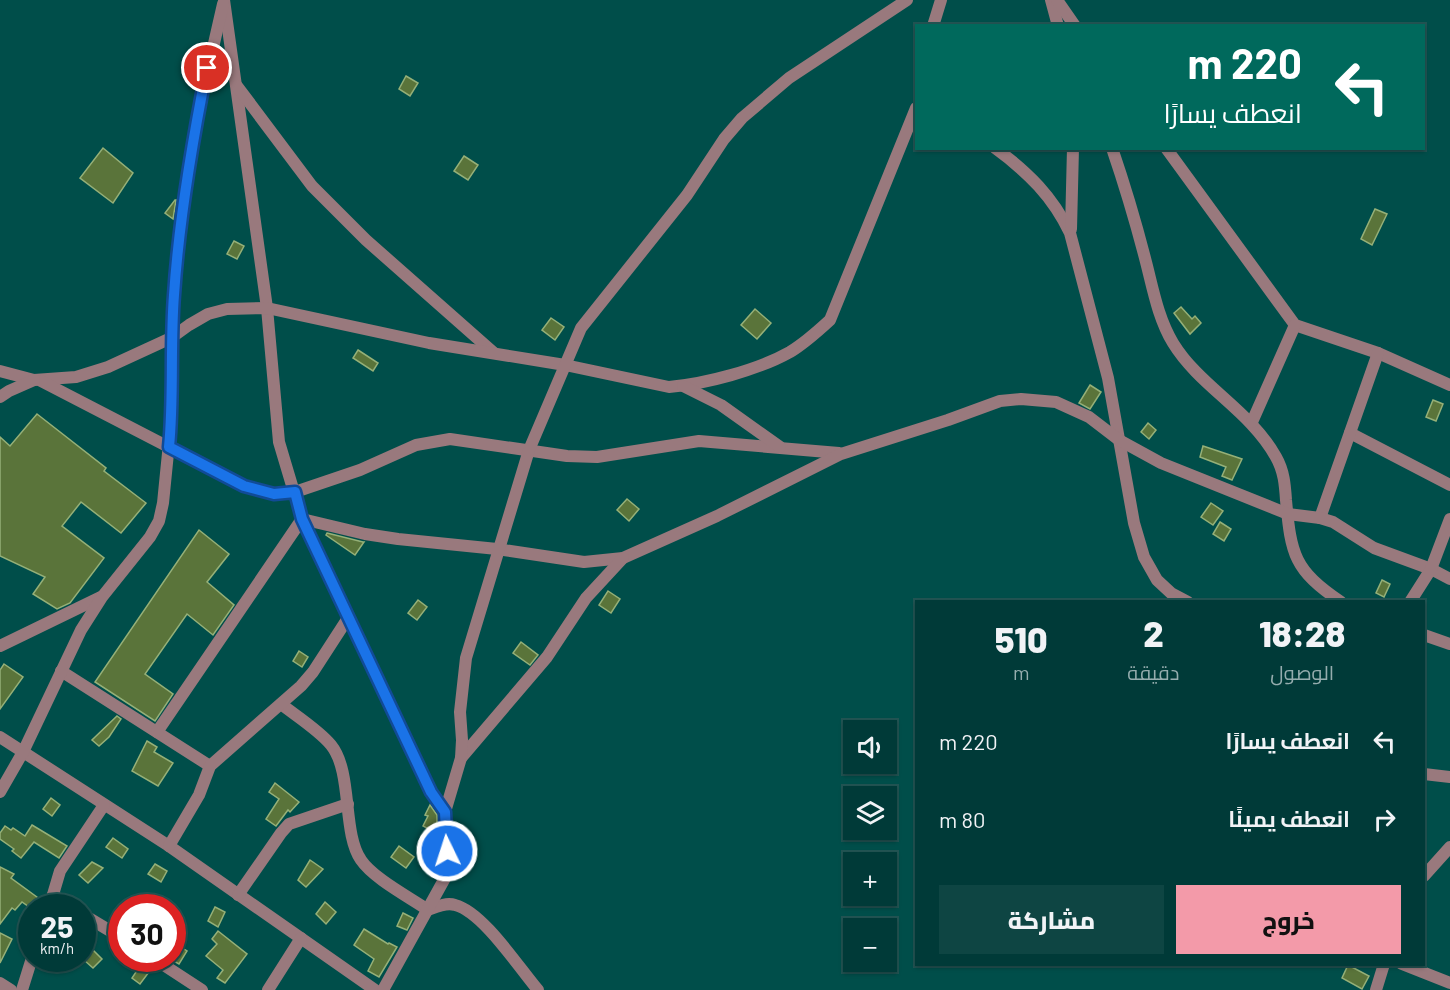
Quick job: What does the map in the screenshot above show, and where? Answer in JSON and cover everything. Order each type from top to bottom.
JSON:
[{"type":"street","points":[[224,0],[267,308],[279,442],[302,519],[431,792],[445,812]]},
{"type":"street","points":[[0,792],[23,752],[81,630],[102,597],[150,537],[159,521],[171,423],[171,338],[177,254],[185,192],[211,47],[224,0]]},
{"type":"street","points":[[383,990],[445,878],[448,867],[444,828],[445,812],[461,758],[459,712],[466,658],[497,549],[529,450],[581,328],[687,195],[724,139],[742,118],[789,78],[907,0]]},
{"type":"street","points":[[934,24],[941,0]]},
{"type":"street","points":[[1052,0],[1058,24]]},
{"type":"street","points":[[1057,0],[1074,24]]},
{"type":"street","points":[[236,84],[312,186],[366,240],[495,354]]},
{"type":"street","points":[[0,397],[37,380],[76,377],[93,372],[171,338],[208,314],[227,309],[267,308],[429,344],[565,365],[657,385],[683,386],[754,369],[788,353],[830,320],[915,110]]},
{"type":"street","points":[[998,150],[1026,172],[1049,197],[1071,233],[1108,378],[1134,523],[1144,557],[1157,580],[1171,593],[1184,600]]},
{"type":"street","points":[[1071,233],[1073,150]]},
{"type":"street","points":[[1113,150],[1126,189],[1162,322],[1173,344],[1190,365],[1252,422],[1277,458],[1284,476],[1291,543],[1300,566],[1317,585],[1338,600]]},
{"type":"street","points":[[1167,150],[1295,325],[1378,353],[1450,385]]},
{"type":"street","points":[[1252,422],[1295,325]]},
{"type":"street","points":[[1320,518],[1378,353]]},
{"type":"street","points":[[0,370],[37,380],[244,486],[274,494],[295,492],[360,470],[416,445],[450,439],[567,456],[597,457],[699,441],[841,454]]},
{"type":"street","points":[[683,386],[721,405],[781,448]]},
{"type":"street","points":[[302,519],[398,539],[497,549],[584,562],[623,558],[717,516],[841,454],[1000,401],[1021,399],[1056,402],[1089,417],[1119,440],[1161,463],[1288,514],[1334,522],[1374,548],[1431,569],[1450,579]]},
{"type":"street","points":[[1350,433],[1450,485]]},
{"type":"street","points":[[157,732],[302,519]]},
{"type":"street","points":[[1411,600],[1431,569],[1450,519]]},
{"type":"street","points":[[461,758],[547,657],[586,598],[623,558]]},
{"type":"street","points":[[0,646],[102,597]]},
{"type":"street","points":[[169,846],[199,795],[210,766],[281,704],[313,672],[348,618]]},
{"type":"street","points":[[1425,635],[1450,644]]},
{"type":"street","points":[[61,671],[210,766]]},
{"type":"street","points":[[281,704],[331,745],[340,763],[354,843],[360,859],[370,871],[428,910]]},
{"type":"street","points":[[0,737],[169,846],[375,990]]},
{"type":"street","points":[[1425,774],[1450,777]]},
{"type":"street","points":[[238,895],[289,824],[348,804]]},
{"type":"street","points":[[53,894],[60,871],[104,805]]},
{"type":"street","points":[[1425,875],[1450,847]]},
{"type":"street","points":[[428,910],[447,904],[455,905],[468,912],[502,945],[538,990]]},
{"type":"street","points":[[268,990],[301,938]]},
{"type":"street","points":[[1376,990],[1383,966]]},
{"type":"street","points":[[1407,966],[1450,983]]},
{"type":"street","points":[[22,990],[28,972]]},
{"type":"street","points":[[172,972],[193,988]]},
{"type":"street","points":[[0,983],[11,990]]},
{"type":"building","points":[[406,76],[418,83],[410,96],[399,89]]},
{"type":"building","points":[[103,148],[133,173],[113,203],[80,178]]},
{"type":"building","points":[[464,156],[478,165],[468,180],[454,171]]},
{"type":"building","points":[[176,200],[173,219],[165,213]]},
{"type":"building","points":[[1375,209],[1387,214],[1372,245],[1361,239]]},
{"type":"building","points":[[234,241],[244,246],[237,259],[227,254]]},
{"type":"building","points":[[1181,307],[1192,319],[1195,316],[1201,323],[1190,334],[1174,313]]},
{"type":"building","points":[[755,309],[771,323],[757,339],[741,325]]},
{"type":"building","points":[[551,318],[564,327],[555,340],[542,330]]},
{"type":"building","points":[[358,350],[378,363],[373,371],[353,358]]},
{"type":"building","points":[[1090,385],[1101,392],[1090,409],[1079,403]]},
{"type":"building","points":[[1433,400],[1443,404],[1436,421],[1426,417]]},
{"type":"building","points":[[37,414],[106,468],[104,471],[146,503],[121,533],[81,502],[62,526],[104,558],[70,603],[57,609],[33,594],[45,577],[0,556],[0,437],[10,446]]},
{"type":"building","points":[[1148,423],[1156,430],[1149,439],[1141,432]]},
{"type":"building","points":[[1203,446],[1242,459],[1232,480],[1222,476],[1226,467],[1200,457]]},
{"type":"building","points":[[627,499],[639,509],[629,521],[617,510]]},
{"type":"building","points":[[1211,503],[1223,511],[1213,525],[1201,517]]},
{"type":"building","points":[[1220,522],[1231,529],[1224,541],[1213,534]]},
{"type":"building","points":[[199,530],[229,554],[207,582],[234,605],[213,635],[187,614],[145,674],[173,694],[155,721],[95,682]]},
{"type":"building","points":[[327,533],[364,542],[355,555],[326,535]]},
{"type":"building","points":[[1382,580],[1390,584],[1384,597],[1376,593]]},
{"type":"building","points":[[608,591],[620,599],[611,613],[599,605]]},
{"type":"building","points":[[418,600],[427,607],[417,620],[408,613]]},
{"type":"building","points":[[521,642],[538,655],[530,665],[513,653]]},
{"type":"building","points":[[299,651],[308,657],[302,667],[293,661]]},
{"type":"building","points":[[4,664],[23,677],[0,709],[0,670]]},
{"type":"building","points":[[117,716],[121,719],[109,737],[99,746],[92,740]]},
{"type":"building","points":[[147,741],[157,747],[154,752],[173,763],[158,786],[132,771]]},
{"type":"building","points":[[275,783],[299,802],[290,812],[288,810],[276,826],[266,819],[279,799],[269,792]]},
{"type":"building","points":[[51,798],[60,805],[52,816],[43,809]]},
{"type":"building","points":[[430,805],[437,815],[437,822],[432,831],[423,826]]},
{"type":"building","points":[[32,825],[67,846],[59,858],[34,842],[21,858],[12,851],[14,849],[0,839],[0,833],[5,826],[25,836]]},
{"type":"building","points":[[113,838],[128,849],[122,858],[106,847]]},
{"type":"building","points":[[399,846],[414,857],[406,868],[391,857]]},
{"type":"building","points":[[310,860],[323,869],[306,887],[298,880]]},
{"type":"building","points":[[92,862],[103,868],[88,883],[79,875]]},
{"type":"building","points":[[155,864],[167,871],[161,882],[148,874]]},
{"type":"building","points":[[0,867],[14,874],[11,878],[33,894],[18,894],[18,907],[15,910],[12,908],[0,924]]},
{"type":"building","points":[[325,902],[336,912],[326,924],[316,914]]},
{"type":"building","points":[[215,907],[225,912],[218,927],[208,921]]},
{"type":"building","points":[[403,913],[413,918],[407,930],[397,926]]},
{"type":"building","points":[[364,929],[397,947],[379,977],[368,971],[374,959],[354,945]]},
{"type":"building","points":[[218,931],[247,954],[225,983],[217,978],[223,970],[206,956],[217,944],[212,939]]},
{"type":"building","points":[[0,933],[12,939],[0,963]]},
{"type":"building","points":[[96,953],[102,959],[96,965]]},
{"type":"building","points":[[1348,966],[1369,976],[1362,989],[1342,978]]},
{"type":"building","points":[[136,972],[149,972],[140,984],[132,978]]},
{"type":"route","points":[[207,68],[185,192],[177,254],[171,338],[169,447],[244,486],[274,494],[295,492],[302,519],[348,618],[431,792],[445,812],[444,828],[447,851]]}]
